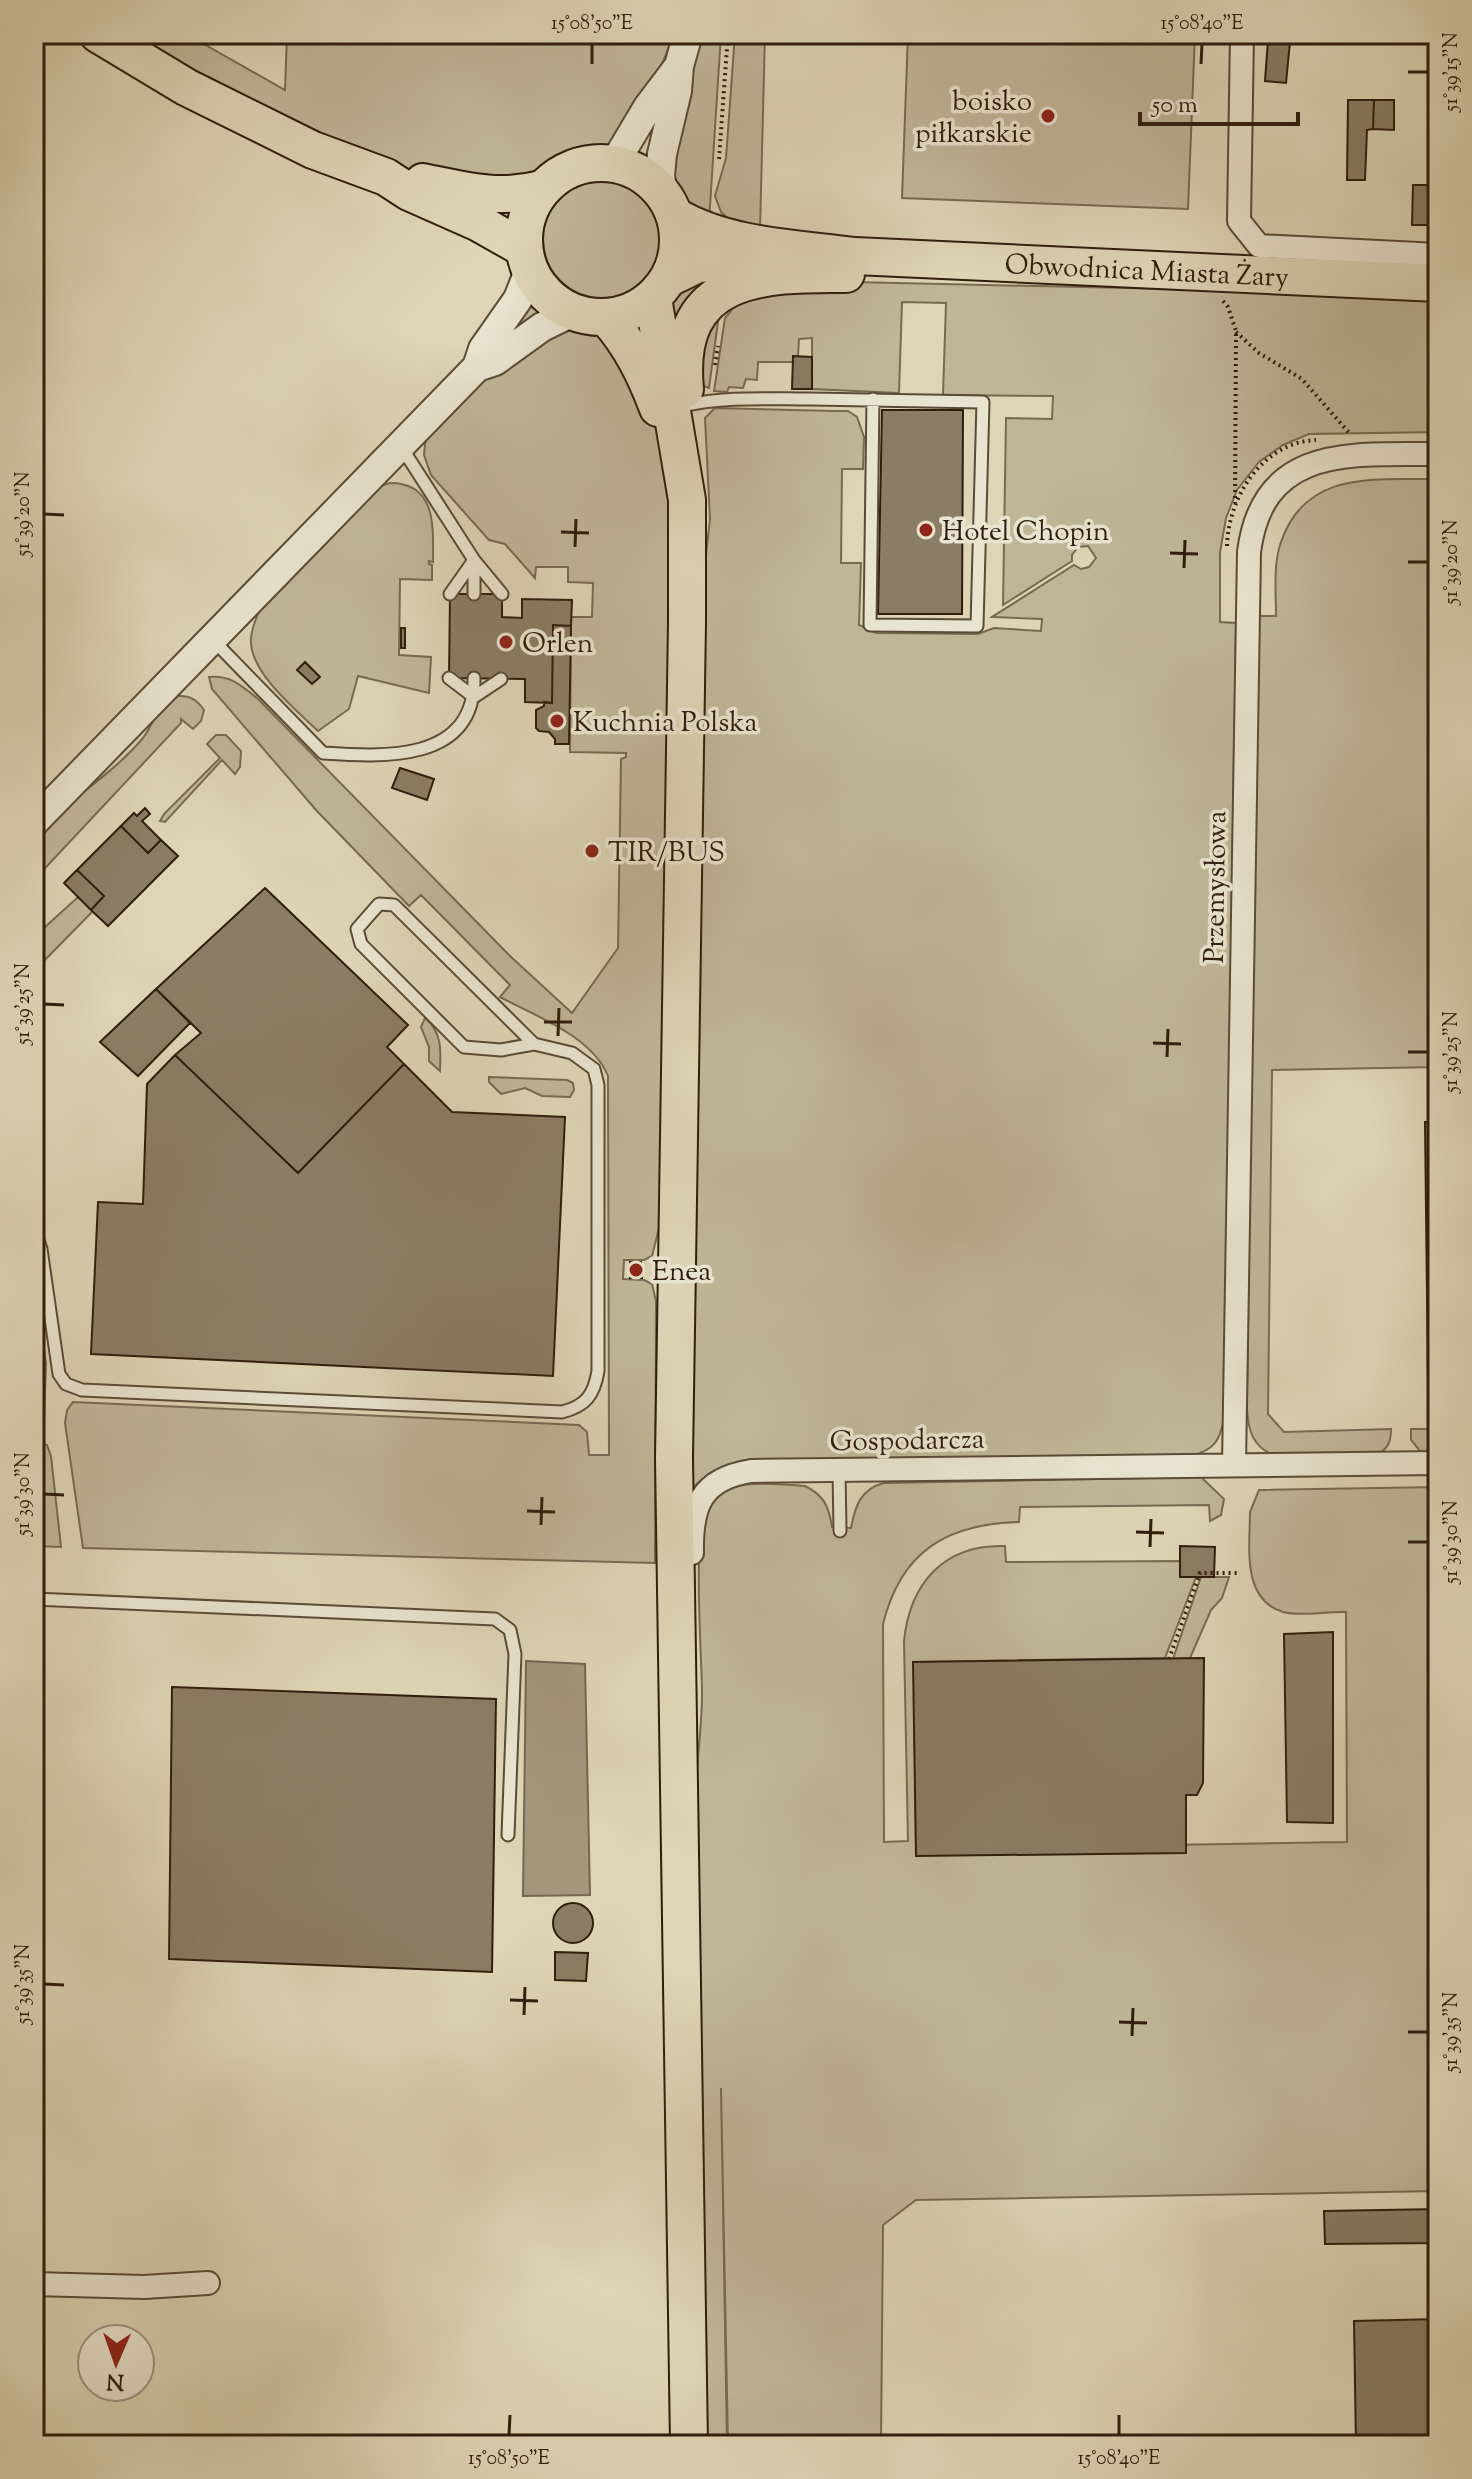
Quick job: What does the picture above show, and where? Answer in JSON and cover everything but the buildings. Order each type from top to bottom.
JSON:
[{"type":"main road","points":[[98,34],[186,87],[313,150],[386,177],[409,192],[479,223],[526,259],[547,296],[590,315],[625,339],[645,375],[673,409],[703,490],[698,575],[687,622]]},
{"type":"main road","points":[[386,177],[412,179],[484,194],[518,195],[542,189],[567,170],[582,165],[614,164],[646,177],[669,205],[715,234],[765,245],[855,256]]},
{"type":"main road","points":[[526,259],[527,216],[542,189]]},
{"type":"main road","points":[[669,205],[678,229],[677,254],[661,288],[673,409],[687,500],[674,1442],[689,2445]]},
{"type":"main road","points":[[590,315],[630,312],[698,264],[855,256]]},
{"type":"main road","name":"Obwodnica Miasta Żary","points":[[855,256],[1438,283]]},
{"type":"main road","points":[[673,409],[685,345],[692,326],[713,299],[741,283],[773,275],[1000,277],[1123,267]]},
{"type":"street","points":[[669,205],[660,176],[662,154],[688,34]]},
{"type":"street","points":[[1242,34],[1239,221],[1259,246],[1438,255]]},
{"type":"street","points":[[614,164],[648,107],[679,66]]},
{"type":"street","points":[[34,822],[477,367],[483,349],[518,299],[526,259]]},
{"type":"street","points":[[477,367],[495,361],[542,327],[590,315]]},
{"type":"street","name":"Przemysłowa","points":[[1234,1465],[1249,552],[1252,527],[1274,488],[1312,463],[1356,455],[1438,454]]},
{"type":"street","name":"Gospodarcza","points":[[680,1810],[694,1702],[691,1538],[695,1511],[715,1483],[736,1473],[1438,1463]]},
{"type":"street","points":[[34,2284],[144,2287],[208,2283]]},
{"type":"lane","points":[[673,409],[711,399],[873,399],[983,402],[977,626],[870,625],[873,399]]},
{"type":"lane","points":[[401,445],[474,560],[502,594]]},
{"type":"lane","points":[[450,594],[474,560]]},
{"type":"lane","points":[[474,560],[474,594]]},
{"type":"lane","points":[[211,639],[323,753],[389,755],[440,744],[460,725],[474,697],[474,678]]},
{"type":"lane","points":[[449,678],[474,697]]},
{"type":"lane","points":[[474,697],[501,679]]},
{"type":"lane","points":[[34,1229],[41,1249],[59,1374],[66,1384],[82,1390],[562,1412],[574,1409],[586,1404],[596,1387],[598,1371],[598,1085],[594,1069],[572,1053],[534,1044],[501,1050],[464,1047],[361,944],[357,929],[379,904],[394,905],[534,1044]]},
{"type":"lane","points":[[839,1470],[840,1531]]},
{"type":"lane","points":[[34,1599],[495,1619],[510,1630],[515,1654],[508,1835]]},
{"type":"path","points":[[719,159],[728,34]]},
{"type":"path","points":[[1214,295],[1228,307],[1236,331],[1235,503]]},
{"type":"path","points":[[1236,331],[1259,353],[1302,379],[1356,439]]},
{"type":"path","points":[[1169,1659],[1200,1573],[1237,1573]]},
{"type":"shaded area","points":[[133,34],[186,34],[285,90],[287,34],[674,34],[658,74],[610,145],[568,155],[530,182],[489,188],[401,167],[286,123]]},
{"type":"shaded area","points":[[701,34],[721,34],[709,222],[686,206],[674,189],[669,156]]},
{"type":"shaded area","points":[[735,34],[765,34],[760,229],[729,220],[721,212],[715,196],[726,158]]},
{"type":"shaded area","name":"boisko piłkarskie","points":[[908,34],[1195,34],[1188,209],[902,198]]},
{"type":"shaded area","points":[[602,180],[625,184],[644,197],[657,216],[661,239],[657,262],[644,281],[625,294],[602,298],[579,294],[560,281],[547,262],[543,239],[547,216],[560,197],[579,184]]},
{"type":"shaded area","points":[[705,272],[709,292],[678,342],[667,299],[671,291]]},
{"type":"shaded area","points":[[854,282],[1438,295],[1438,432],[1309,434],[1283,445],[1259,462],[1237,490],[1226,518],[1220,552],[1220,622],[1236,623],[1224,1418],[1215,1443],[1191,1456],[738,1463],[710,1473],[686,1493],[701,600],[710,519],[705,418],[715,408],[848,411],[857,417],[864,437],[863,469],[842,469],[841,563],[861,563],[859,625],[876,633],[978,634],[994,628],[1041,631],[1042,619],[992,617],[1074,565],[1081,569],[1089,567],[1096,558],[1088,546],[1078,547],[1072,561],[1003,605],[1006,418],[1052,419],[1053,396],[943,395],[946,303],[902,302],[899,393],[812,389],[812,338],[799,339],[798,356],[793,362],[758,362],[757,380],[746,379],[743,388],[729,387],[727,392],[714,391],[725,318],[731,311],[732,296]]},
{"type":"shaded area","points":[[532,298],[547,311],[500,346]]},
{"type":"shaded area","points":[[720,307],[709,388],[699,384],[693,353]]},
{"type":"shaded area","points":[[577,322],[595,326],[654,414],[672,472],[661,1220],[652,1256],[644,1260],[624,1260],[623,1279],[644,1280],[652,1284],[656,1301],[655,1563],[83,1548],[65,1423],[67,1410],[73,1402],[579,1425],[587,1432],[589,1455],[609,1455],[608,1076],[600,1062],[576,1038],[500,997],[510,985],[421,895],[409,906],[316,810],[212,689],[209,677],[230,680],[258,699],[510,956],[572,1013],[618,948],[621,759],[626,757],[626,753],[570,752],[571,617],[592,617],[593,583],[568,582],[568,567],[536,567],[535,578],[505,544],[489,540],[431,475],[424,455],[427,436],[461,397],[515,352]]},
{"type":"shaded area","points":[[1438,479],[1438,1067],[1272,1070],[1268,1414],[1284,1432],[1391,1429],[1390,1438],[1386,1448],[1375,1455],[1276,1456],[1268,1453],[1253,1438],[1247,1408],[1257,616],[1276,616],[1278,551],[1292,518],[1307,502],[1325,490],[1368,480]]},
{"type":"shaded area","points":[[390,483],[417,490],[429,509],[432,522],[433,562],[429,561],[429,564],[432,565],[432,580],[400,579],[399,655],[431,657],[429,693],[358,676],[349,709],[318,731],[275,689],[257,664],[252,651],[253,629],[263,602],[373,488]]},
{"type":"shaded area","points":[[178,696],[190,697],[199,703],[204,710],[201,721],[193,729],[181,719],[181,723],[34,880],[34,834],[131,751],[143,738],[161,707]]},
{"type":"shaded area","points":[[216,735],[226,735],[241,751],[240,767],[235,774],[222,760],[165,822],[160,821],[220,758],[207,744]]},
{"type":"shaded area","points":[[78,897],[93,911],[34,971],[34,937]]},
{"type":"shaded area","points":[[425,1018],[437,1035],[440,1071],[429,1061],[429,1047],[421,1027]]},
{"type":"shaded area","points":[[489,1077],[567,1080],[573,1083],[574,1090],[570,1097],[542,1096],[525,1088],[501,1094],[489,1082]]},
{"type":"shaded area","points":[[34,1280],[46,1363],[44,1422],[34,1422]]},
{"type":"shaded area","points":[[1411,1429],[1438,1429],[1438,1454],[1420,1451],[1411,1440]]},
{"type":"shaded area","points":[[34,1441],[47,1445],[51,1456],[61,1547],[34,1546]]},
{"type":"shaded area","points":[[1201,1477],[1224,1499],[1221,1515],[1210,1521],[1209,1505],[1020,1507],[1019,1522],[993,1524],[949,1536],[915,1560],[891,1599],[883,1624],[884,1842],[908,1841],[904,1641],[914,1601],[934,1571],[948,1560],[983,1547],[1005,1546],[1006,1562],[1180,1561],[1180,1577],[1196,1577],[1165,1658],[914,1662],[916,1849],[1347,1842],[1346,1612],[1283,1612],[1260,1596],[1254,1584],[1249,1555],[1250,1512],[1259,1490],[1438,1487],[1438,2191],[916,2200],[883,2225],[881,2445],[728,2445],[721,2088],[727,2445],[702,2445],[695,1785],[702,1705],[700,1541],[707,1506],[715,1496],[739,1486],[805,1486],[824,1502],[832,1527],[851,1528],[854,1513],[864,1494],[884,1483]]},
{"type":"shaded area","points":[[1201,1577],[1229,1577],[1222,1598],[1211,1610],[1190,1658],[1173,1659]]},
{"type":"shaded area","points":[[526,1661],[585,1664],[590,1895],[523,1896]]},
{"type":"place","name":"boisko piłkarskie","points":[[1048,116]]},
{"type":"place","name":"Hotel Chopin","points":[[926,530]]},
{"type":"place","name":"Orlen","points":[[506,642]]},
{"type":"place","name":"Kuchnia Polska","points":[[557,721]]},
{"type":"place","name":"TIR/BUS","points":[[592,851]]},
{"type":"place","name":"Enea","points":[[636,1270]]}]
